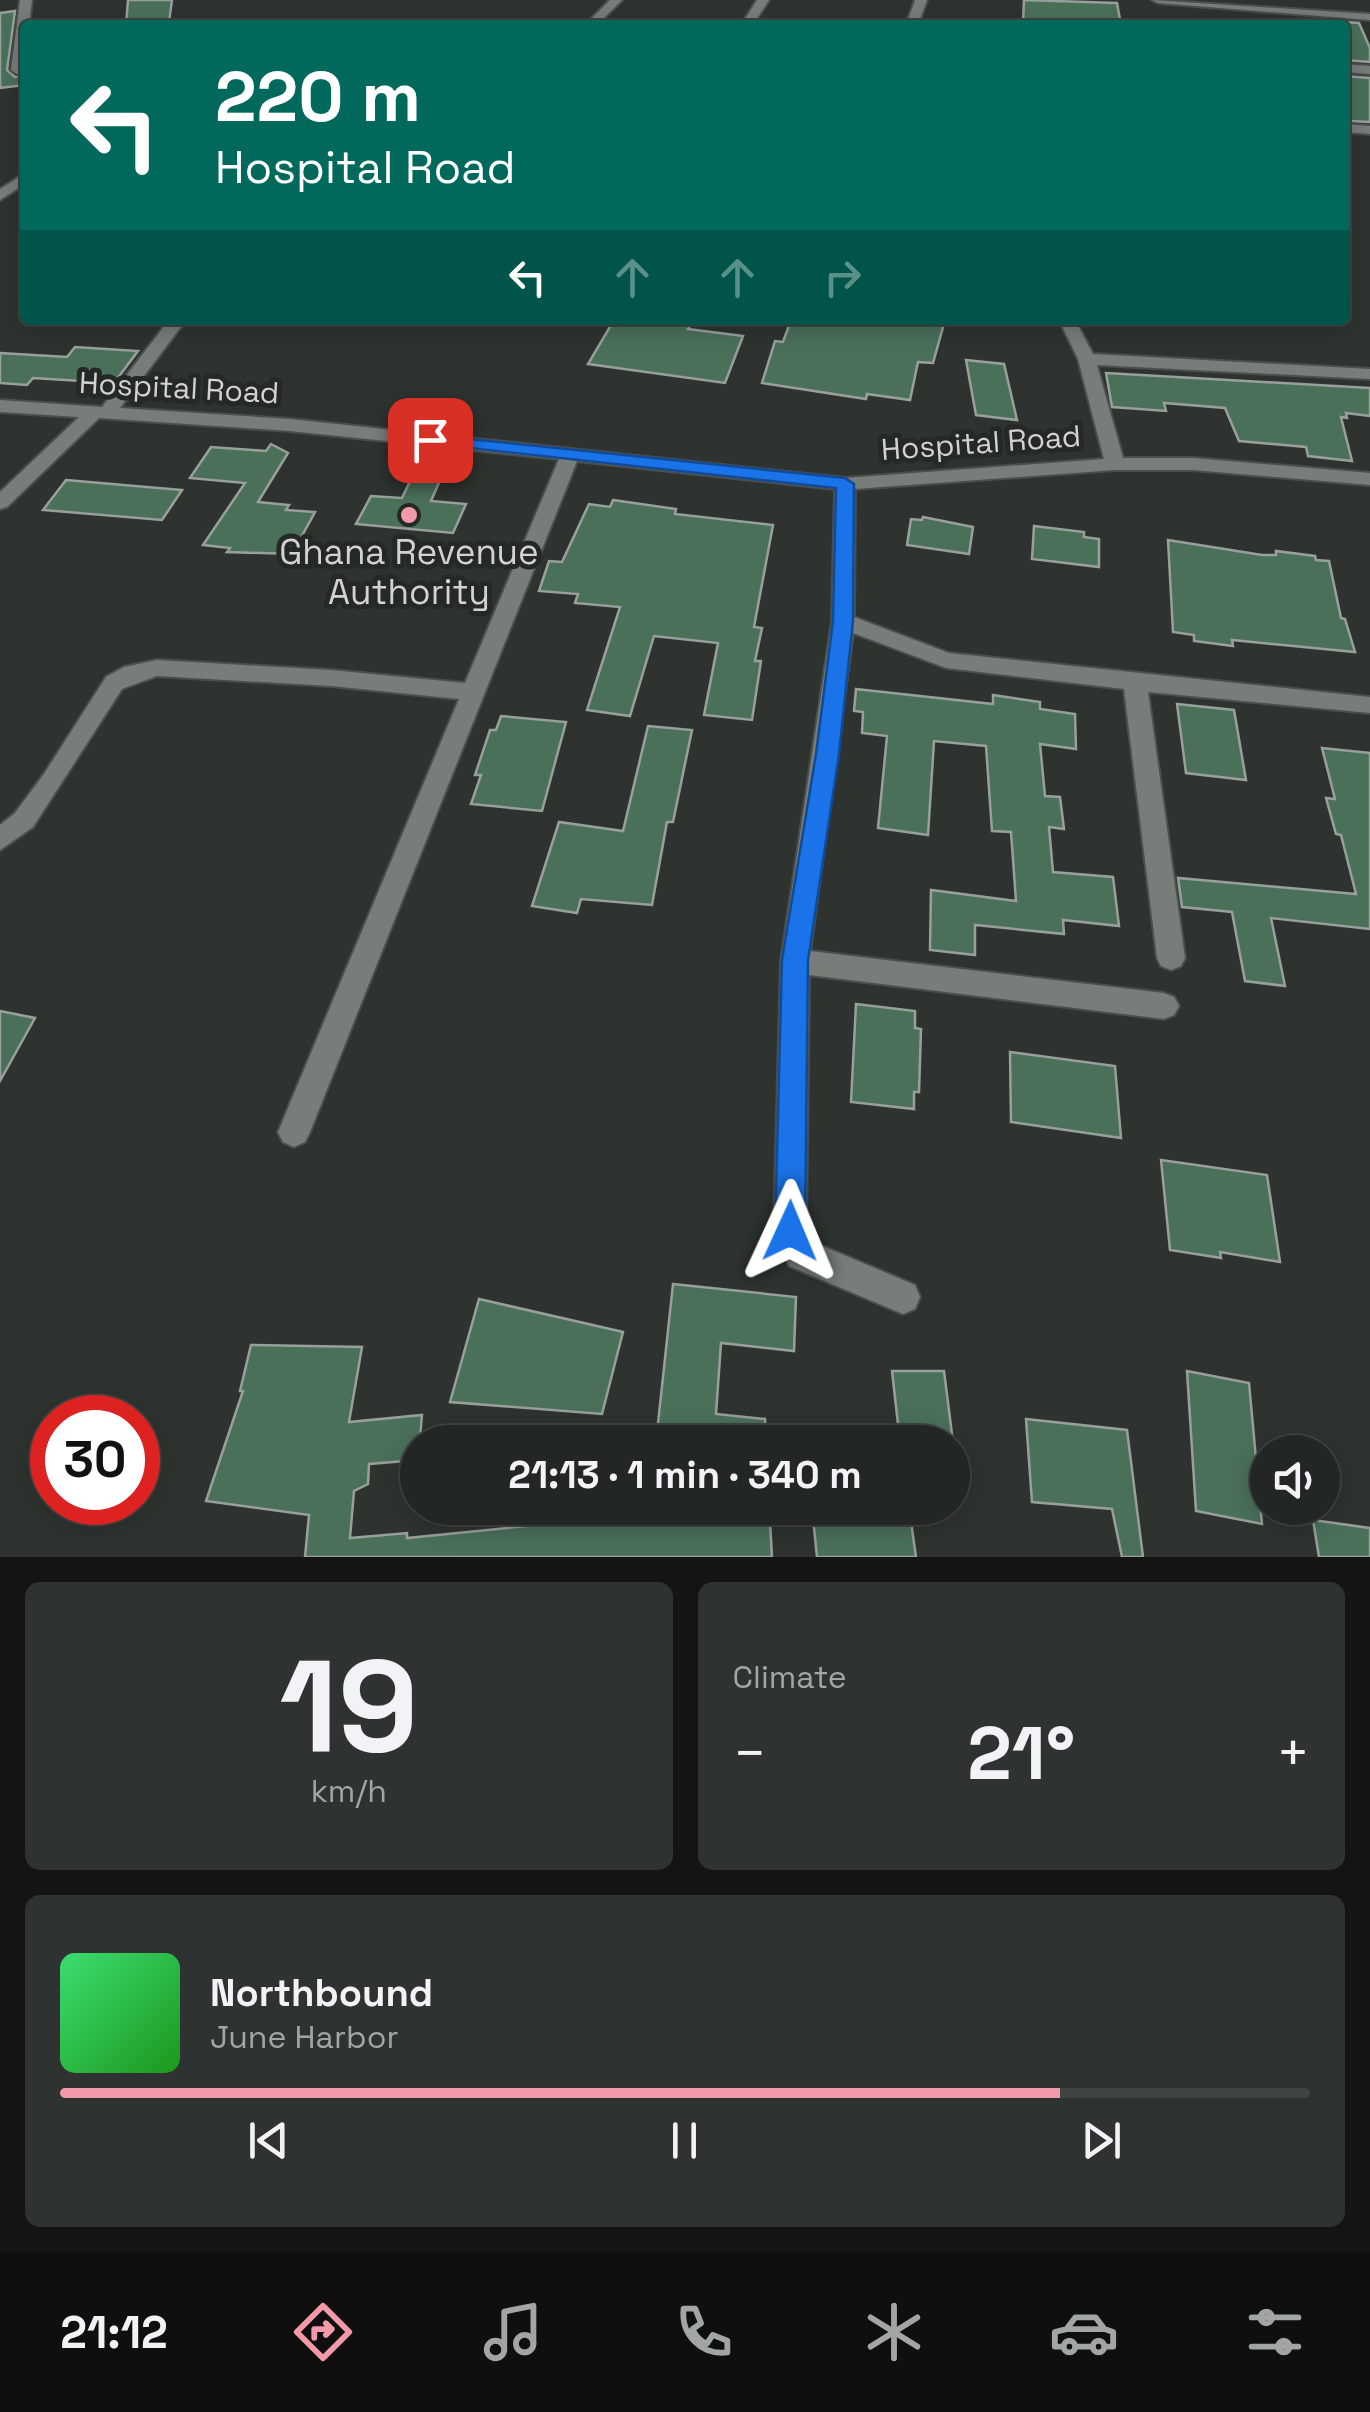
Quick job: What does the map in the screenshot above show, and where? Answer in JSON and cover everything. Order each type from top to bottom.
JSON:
[{"type":"street","points":[[1158,0],[1254,4],[1370,17]]},
{"type":"street","points":[[0,196],[20,181]]},
{"type":"street","points":[[0,503],[100,414],[174,325]]},
{"type":"street","points":[[1070,325],[1087,359],[1115,464]]},
{"type":"street","points":[[1087,359],[1370,374]]},
{"type":"street","name":"Hospital Road","points":[[0,406],[290,424],[845,484],[1115,464],[1193,464],[1370,478]]},
{"type":"street","points":[[294,1132],[570,455]]},
{"type":"street","points":[[845,484],[843,621],[828,754],[795,960],[790,1231],[801,1254],[903,1298]]},
{"type":"street","points":[[843,621],[946,660],[1370,705]]},
{"type":"street","points":[[0,840],[24,820],[114,683],[132,673],[157,668],[331,678],[472,692]]},
{"type":"street","points":[[1135,682],[1171,958]]},
{"type":"street","points":[[795,960],[1164,1006]]},
{"type":"building","points":[[128,0],[172,0],[169,20],[126,20]]},
{"type":"building","points":[[1024,0],[1117,3],[1120,20],[1023,20]]},
{"type":"building","points":[[15,11],[7,70],[15,77],[20,75],[20,86],[0,88],[0,13]]},
{"type":"building","points":[[1350,22],[1359,23],[1370,48],[1370,62],[1350,60]]},
{"type":"building","points":[[1350,76],[1370,78],[1370,122],[1350,121]]},
{"type":"building","points":[[611,325],[690,325],[688,329],[743,336],[725,383],[588,364]]},
{"type":"building","points":[[789,325],[944,325],[933,363],[918,362],[910,400],[867,394],[866,399],[762,383],[775,341],[783,342]]},
{"type":"building","points":[[75,347],[138,351],[114,383],[33,378],[27,385],[0,383],[0,353],[67,357]]},
{"type":"building","points":[[966,360],[1004,364],[1017,420],[976,415]]},
{"type":"building","points":[[1106,373],[1370,388],[1370,416],[1346,413],[1347,418],[1341,417],[1352,461],[1308,456],[1306,447],[1239,441],[1225,408],[1164,403],[1166,411],[1112,407]]},
{"type":"building","points":[[271,444],[288,453],[258,502],[289,505],[286,510],[315,512],[292,554],[227,552],[230,548],[203,545],[245,483],[190,478],[211,447],[266,451]]},
{"type":"building","points":[[421,458],[449,460],[431,501],[466,504],[453,533],[356,524],[371,496],[402,498]]},
{"type":"building","points":[[66,480],[182,490],[162,520],[43,510]]},
{"type":"building","points":[[613,500],[676,509],[675,514],[773,525],[754,627],[762,628],[755,661],[761,661],[752,720],[704,715],[718,643],[654,636],[630,716],[587,710],[620,607],[575,603],[578,594],[539,591],[549,561],[562,562],[589,504],[610,507]]},
{"type":"building","points":[[923,517],[973,527],[969,554],[907,545],[911,519]]},
{"type":"building","points":[[1034,526],[1084,532],[1084,537],[1099,539],[1099,567],[1032,559]]},
{"type":"building","points":[[1168,540],[1262,555],[1276,555],[1276,551],[1315,556],[1316,560],[1329,561],[1341,618],[1345,619],[1355,652],[1232,640],[1233,646],[1194,641],[1194,635],[1173,632]]},
{"type":"building","points":[[856,689],[993,704],[993,695],[1040,702],[1040,709],[1075,714],[1076,749],[1040,744],[1045,796],[1060,797],[1064,829],[1049,827],[1053,872],[1113,877],[1119,926],[1063,920],[1064,934],[975,925],[975,955],[930,950],[931,890],[1016,901],[1011,832],[992,831],[986,746],[934,741],[928,835],[878,828],[887,736],[862,733],[863,712],[854,711]]},
{"type":"building","points":[[1177,704],[1234,710],[1246,780],[1186,773]]},
{"type":"building","points":[[501,716],[566,722],[542,811],[471,804],[481,775],[475,775],[490,730],[496,730]]},
{"type":"building","points":[[648,726],[692,730],[673,822],[667,822],[652,905],[581,899],[577,913],[532,906],[559,822],[623,831]]},
{"type":"building","points":[[1322,748],[1370,753],[1370,929],[1271,918],[1285,986],[1245,981],[1232,912],[1182,907],[1178,878],[1356,894],[1341,835],[1336,834],[1326,798],[1335,799]]},
{"type":"building","points":[[856,1004],[915,1011],[915,1028],[921,1029],[919,1092],[914,1092],[914,1109],[851,1102]]},
{"type":"building","points":[[0,1011],[35,1018],[0,1081]]},
{"type":"building","points":[[1010,1052],[1115,1066],[1121,1138],[1011,1122]]},
{"type":"building","points":[[1161,1160],[1267,1175],[1280,1262],[1220,1252],[1221,1258],[1170,1250]]},
{"type":"building","points":[[673,1284],[796,1297],[794,1351],[721,1343],[716,1414],[765,1419],[765,1425],[658,1425]]},
{"type":"building","points":[[479,1299],[623,1332],[602,1414],[450,1402]]},
{"type":"building","points":[[251,1345],[362,1347],[349,1422],[422,1415],[421,1425],[400,1425],[400,1461],[369,1464],[368,1484],[354,1491],[350,1538],[407,1533],[407,1538],[536,1525],[770,1525],[772,1557],[305,1557],[309,1515],[206,1501]]},
{"type":"building","points":[[892,1371],[944,1371],[951,1425],[898,1425]]},
{"type":"building","points":[[1187,1371],[1249,1383],[1254,1435],[1250,1435],[1250,1522],[1196,1511]]},
{"type":"building","points":[[1026,1419],[1127,1430],[1143,1557],[1122,1557],[1112,1509],[1032,1502]]},
{"type":"building","points":[[814,1525],[912,1525],[916,1557],[817,1557]]},
{"type":"building","points":[[1314,1525],[1370,1528],[1370,1557],[1319,1557]]},
{"type":"place","name":"Ghana Revenue Authority","points":[[409,515]]},
{"type":"route","points":[[430,440],[845,484],[843,621],[828,754],[795,960],[790,1231]]}]
